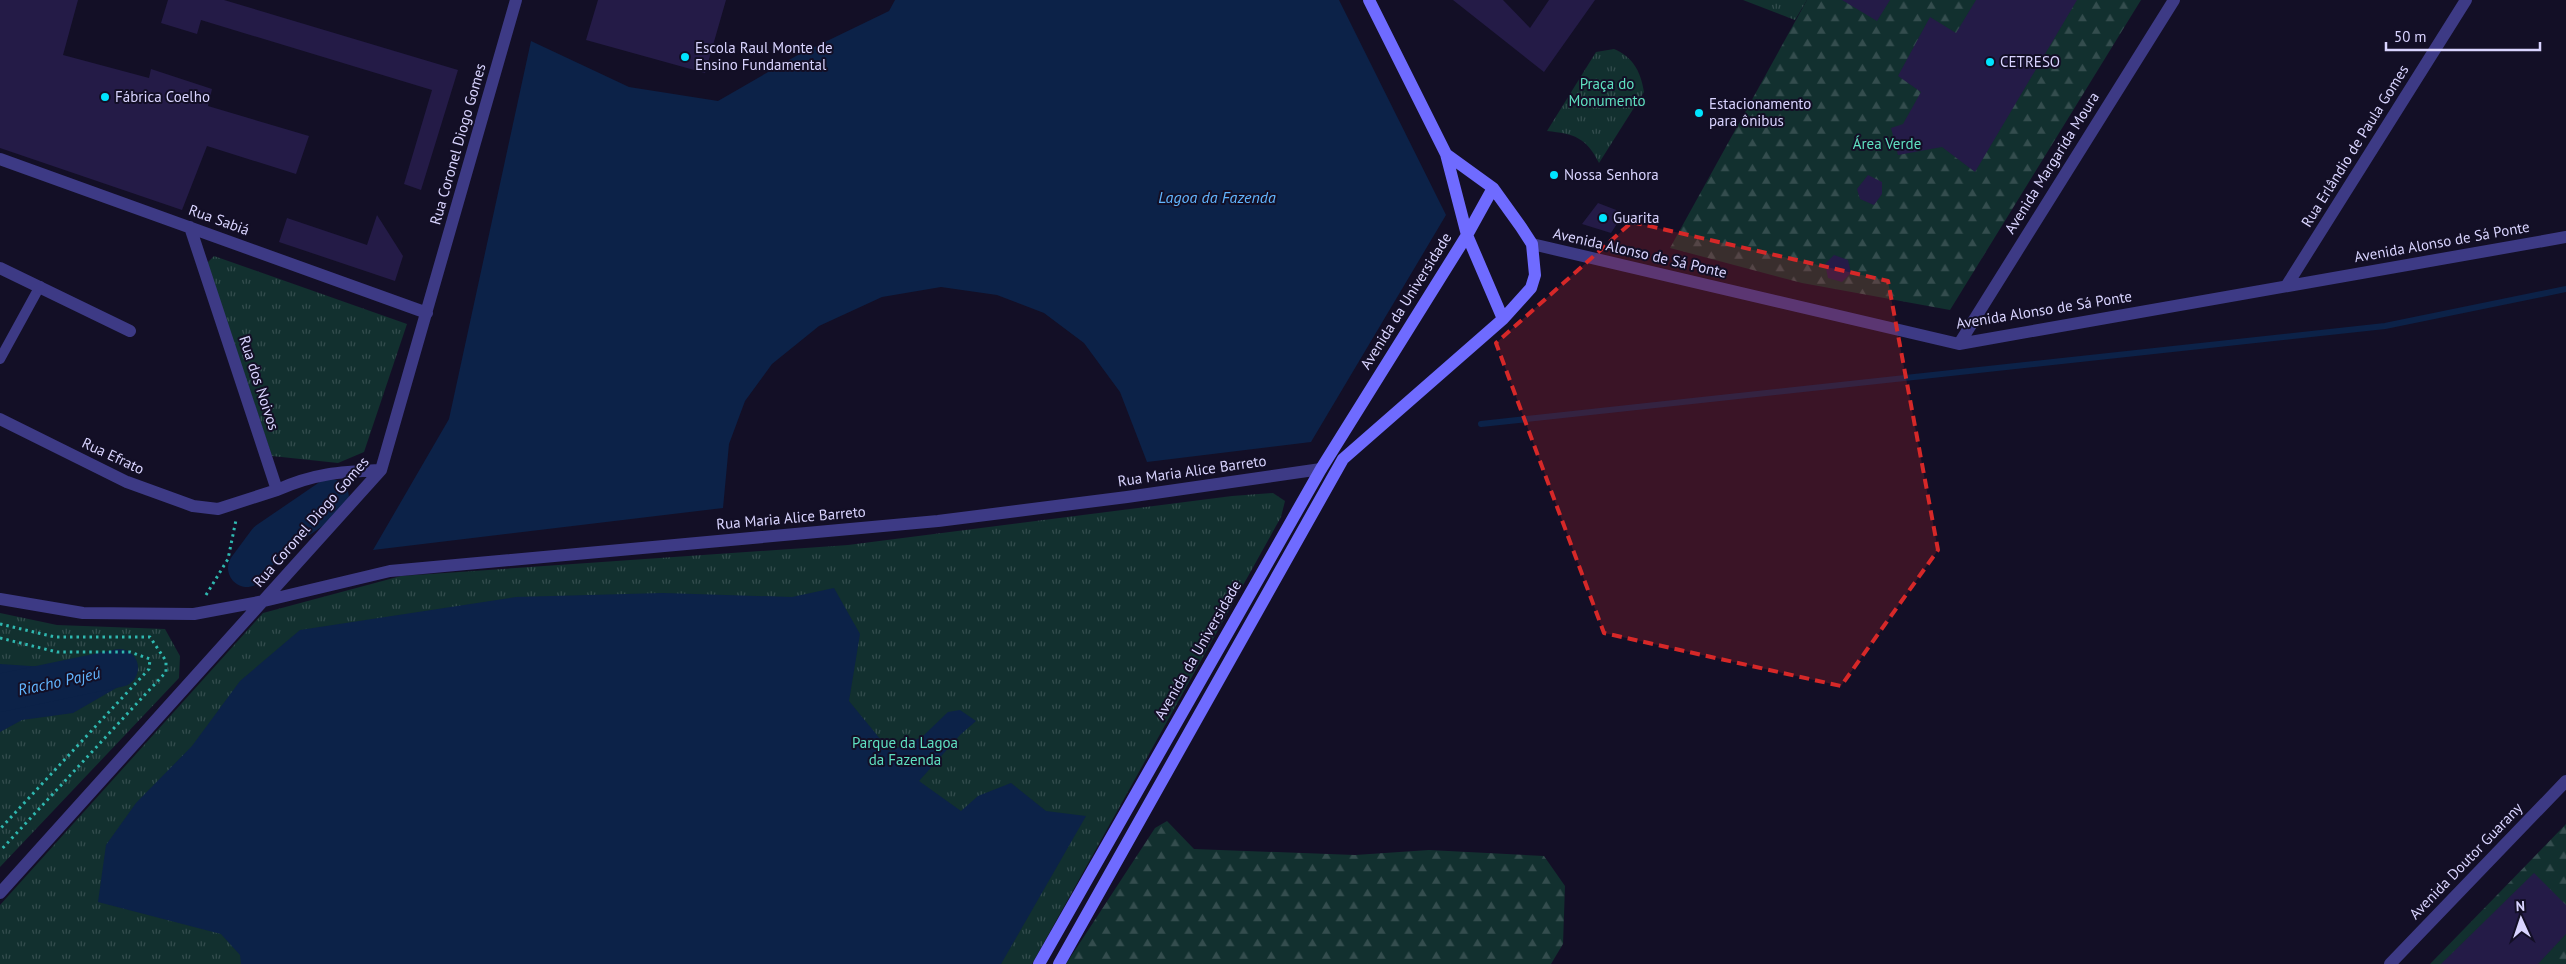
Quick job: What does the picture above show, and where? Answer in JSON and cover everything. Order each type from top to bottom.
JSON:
[{"type":"main road","name":"Avenida da Universidade","points":[[1040,964],[1321,469],[1467,235],[1446,154],[1369,0]]},
{"type":"main road","points":[[1058,964],[1343,459],[1503,319],[1531,288],[1535,276],[1532,244],[1493,188],[1446,154]]},
{"type":"main road","points":[[1493,188],[1467,235],[1503,319]]},
{"type":"street","name":"Rua Coronel Diogo Gomes","points":[[0,893],[381,470],[516,0]]},
{"type":"street","name":"Avenida Margarida Moura","points":[[1958,344],[2174,0]]},
{"type":"street","name":"Rua Erlândio de Paula Gomes","points":[[2287,284],[2466,0]]},
{"type":"street","name":"Rua Sabiá","points":[[0,159],[427,313]]},
{"type":"street","name":"Rua dos Noivos","points":[[190,227],[277,490]]},
{"type":"street","name":"Avenida Alonso de Sá Ponte","points":[[1532,244],[1958,344],[2287,284],[2566,237]]},
{"type":"street","points":[[0,268],[130,331]]},
{"type":"street","name":"Rua Efrato","points":[[0,420],[127,482],[193,506],[218,509],[240,503]]},
{"type":"street","name":"Rua Maria Alice Barreto","points":[[0,599],[84,613],[194,614],[264,601],[390,571],[938,521],[1127,497],[1321,469]]},
{"type":"street","points":[[240,503],[277,490],[302,478],[328,472],[381,470]]},
{"type":"street","name":"Avenida Doutor Guarany","points":[[2390,964],[2566,780]]},
{"type":"lane","points":[[0,359],[40,286]]},
{"type":"path","points":[[194,614],[228,559],[240,503]]},
{"type":"path","points":[[0,624],[55,637],[150,638],[166,660],[166,672],[0,851]]},
{"type":"path","points":[[0,638],[57,652],[130,652],[150,659],[149,669],[0,829]]},
{"type":"highlighted area","points":[[1632,222],[1888,281],[1938,550],[1841,686],[1604,633],[1496,343]]},
{"type":"green space","points":[[1743,0],[1807,0],[1795,20]]},
{"type":"green space","name":"Área Verde","points":[[1807,0],[2141,0],[1950,310],[1802,283],[1670,248]]},
{"type":"green space","name":"Praça do Monumento","points":[[1614,49],[1626,56],[1635,66],[1641,78],[1644,92],[1599,163],[1589,147],[1578,138],[1547,131],[1596,52]]},
{"type":"green space","points":[[214,256],[407,324],[364,452],[338,463],[272,456],[207,263]]},
{"type":"green space","name":"Parque da Lagoa da Fazenda","points":[[1273,493],[1285,501],[1281,517],[1032,964],[0,964],[0,905],[263,613],[401,576],[848,545],[1232,496]]},
{"type":"green space","points":[[0,613],[57,625],[165,629],[180,656],[179,678],[0,867]]},
{"type":"green space","points":[[1167,821],[1194,849],[1355,855],[1429,850],[1544,856],[1565,886],[1563,944],[1551,964],[1066,964],[1155,828]]},
{"type":"green space","points":[[2566,824],[2566,964],[2430,964]]},
{"type":"water","name":"Lagoa da Fazenda","points":[[895,0],[1339,0],[1446,215],[1311,442],[1147,462],[1120,392],[1084,343],[1044,313],[997,295],[941,287],[882,297],[819,326],[772,364],[745,401],[729,444],[723,508],[373,550],[449,419],[531,41],[629,87],[718,101],[796,56],[889,11]]},
{"type":"water","name":"Parque da Lagoa da Fazenda","points":[[834,588],[860,634],[849,701],[890,751],[922,737],[948,712],[960,710],[976,721],[960,735],[919,781],[961,811],[978,796],[1011,783],[1046,811],[1086,816],[1001,964],[241,964],[240,955],[221,934],[98,902],[106,845],[136,803],[192,746],[240,681],[300,630],[516,597],[663,593],[792,597]]},
{"type":"water","points":[[0,664],[106,671],[118,687],[73,713],[22,720],[0,732]]},
{"type":"building","name":"Fábrica Coelho","points":[[0,0],[78,0],[63,55],[149,78],[151,69],[212,89],[208,106],[309,136],[296,174],[207,146],[182,210],[0,148]]},
{"type":"building","points":[[168,0],[224,0],[458,70],[421,190],[404,184],[432,90],[201,20],[197,34],[161,23]]},
{"type":"building","points":[[598,0],[726,0],[705,73],[586,40]]},
{"type":"building","points":[[1453,0],[1503,0],[1530,28],[1549,0],[1595,0],[1544,72]]},
{"type":"building","points":[[1842,0],[1890,0],[1877,21]]},
{"type":"building","name":"CETRESO","points":[[1976,0],[2077,0],[1975,172],[1942,147],[1898,155],[1891,128],[1903,124],[1921,92],[1898,76],[1930,17],[1956,33]]},
{"type":"building","points":[[1868,175],[1882,182],[1882,194],[1874,205],[1860,199],[1857,189]]},
{"type":"building","name":"Guarita","points":[[1598,203],[1624,213],[1611,233],[1582,224]]},
{"type":"building","points":[[377,215],[403,256],[395,281],[279,242],[287,218],[367,245]]},
{"type":"building","points":[[1834,255],[1848,260],[1851,273],[1842,282],[1828,278],[1825,264]]},
{"type":"building","points":[[2534,873],[2566,905],[2566,934],[2538,964],[2441,964]]},
{"type":"waterway","points":[[1481,424],[2385,326],[2566,289]]},
{"type":"waterway","name":"Riacho Pajeú","points":[[247,568],[267,541],[330,498]]},
{"type":"waterway","name":"Riacho Pajeú","points":[[0,693],[119,668]]},
{"type":"place","name":"Escola Raul Monte de Ensino Fundamental","points":[[685,57]]},
{"type":"place","name":"CETRESO","points":[[1990,62]]},
{"type":"place","name":"Fábrica Coelho","points":[[105,97]]},
{"type":"place","name":"Estacionamento para ônibus","points":[[1699,113]]},
{"type":"place","name":"Nossa Senhora","points":[[1554,175]]},
{"type":"place","name":"Guarita","points":[[1603,218]]}]
